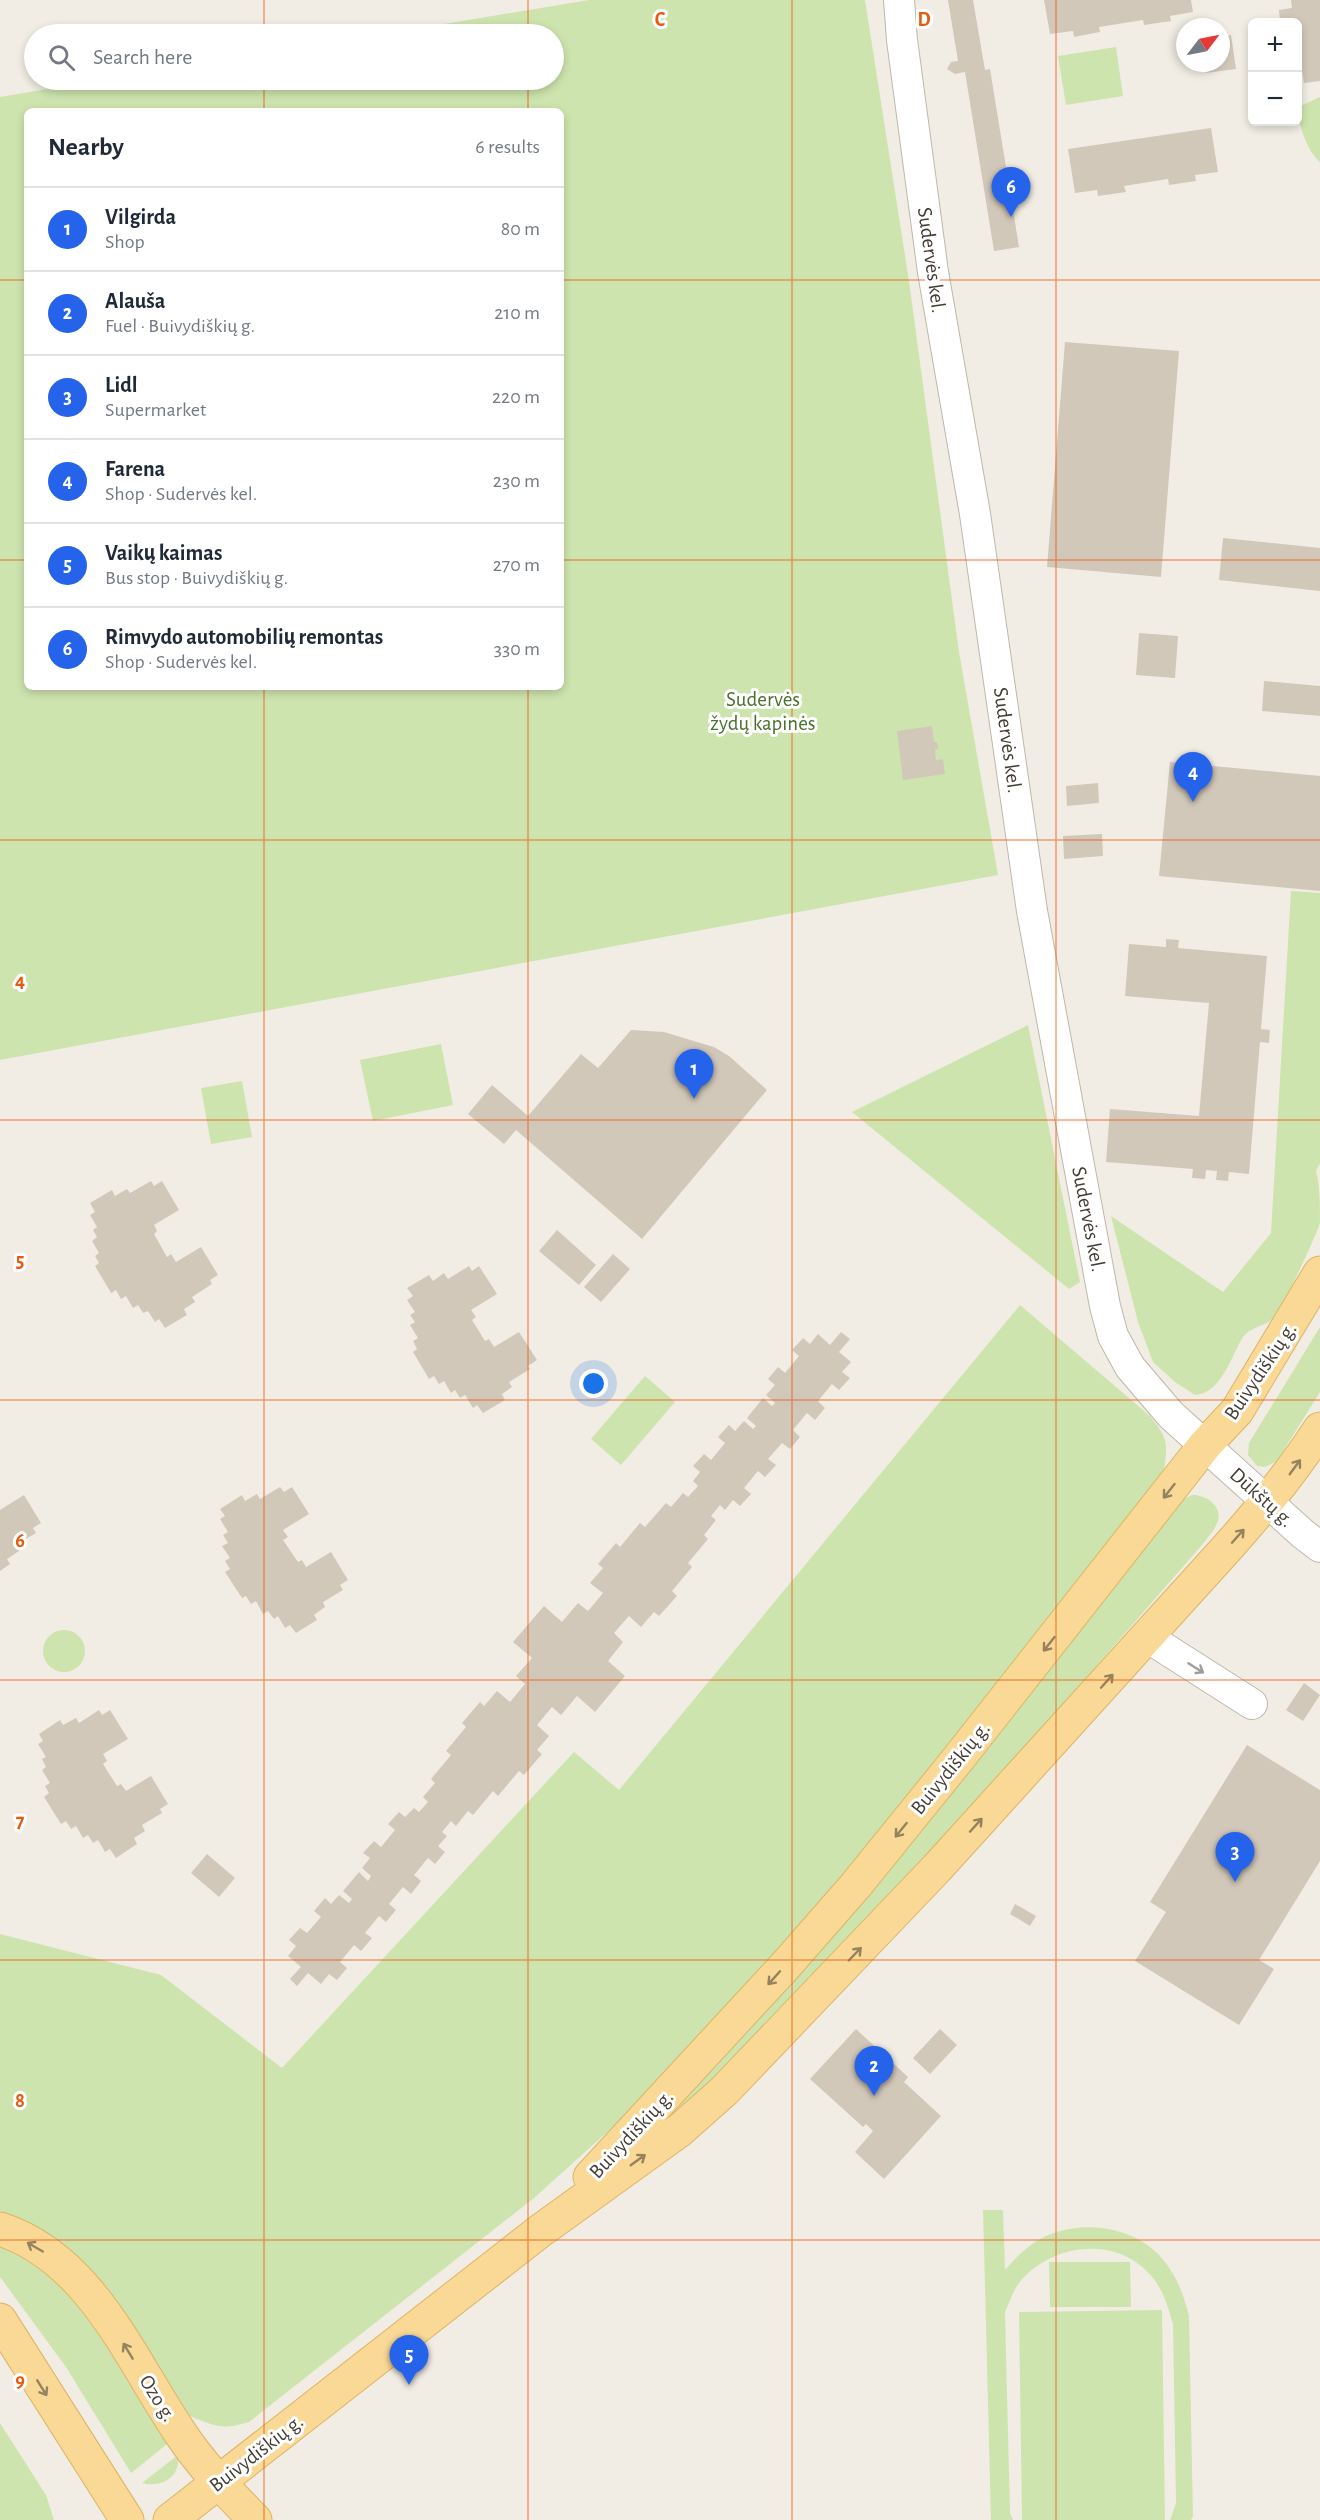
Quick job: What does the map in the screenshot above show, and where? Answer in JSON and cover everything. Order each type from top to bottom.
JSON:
[{"type":"main road","name":"Buivydiškių g.","points":[[540,2231],[786,1965],[958,1759],[1205,1445],[1237,1411],[1320,1274]]},
{"type":"main road","name":"Buivydiškių g.","points":[[171,2520],[540,2231],[680,2130],[724,2091],[937,1868],[1268,1503],[1320,1429]]},
{"type":"main road","name":"Ozo g.","points":[[0,2229],[49,2255],[68,2270],[94,2298],[182,2436],[217,2482],[255,2520]]},
{"type":"main road","points":[[0,2320],[127,2520]]},
{"type":"street","name":"Sudervės kel.","points":[[899,0],[902,40],[933,272],[975,514],[1032,911],[1105,1306],[1113,1336],[1130,1367],[1171,1415],[1205,1445]]},
{"type":"street","name":"Dūkštų g.","points":[[1205,1445],[1320,1547]]},
{"type":"street","points":[[1147,1637],[1252,1704]]},
{"type":"green space","name":"Sudervės žydų kapinės","points":[[589,0],[865,0],[909,281],[959,652],[998,875],[0,1060],[0,97],[42,90],[564,90],[564,24],[444,24]]},
{"type":"green space","points":[[1116,47],[1123,96],[1066,105],[1058,56]]},
{"type":"green space","points":[[1320,97],[1320,162],[1304,137],[1301,126],[1302,105]]},
{"type":"green space","points":[[1291,891],[1320,893],[1320,1163],[1316,1171],[1320,1222],[1299,1272],[1274,1318],[1246,1334],[1219,1381],[1204,1393],[1195,1395],[1175,1382],[1153,1362],[1138,1322],[1111,1216],[1223,1292],[1271,1233]]},
{"type":"green space","points":[[1028,1025],[1080,1282],[1069,1289],[852,1112]]},
{"type":"green space","points":[[441,1044],[453,1105],[373,1121],[360,1060]]},
{"type":"green space","points":[[242,1081],[252,1137],[211,1144],[201,1088]]},
{"type":"green space","points":[[1020,1305],[1150,1416],[1165,1441],[1164,1470],[871,1844],[753,1980],[635,2107],[534,2198],[249,2422],[225,2427],[190,2416],[0,2215],[0,1934],[161,1975],[282,2068],[574,1752],[619,1790]]},
{"type":"green space","points":[[1320,1327],[1320,1392],[1277,1461],[1265,1467],[1257,1466],[1248,1455],[1249,1443]]},
{"type":"green space","points":[[645,1376],[675,1402],[621,1465],[591,1439]]},
{"type":"green space","points":[[1192,1495],[1212,1502],[1219,1515],[1217,1524],[1202,1545],[934,1852],[714,2081],[608,2172],[756,2020],[882,1879],[1170,1512]]},
{"type":"green space","points":[[64,1630],[79,1636],[85,1651],[79,1666],[64,1672],[49,1666],[43,1651],[49,1636]]},
{"type":"green space","points":[[983,2210],[1003,2210],[1005,2270],[1035,2242],[1068,2229],[1086,2227],[1122,2232],[1138,2239],[1153,2249],[1170,2268],[1180,2288],[1189,2316],[1193,2516],[1191,2520],[1170,2520],[1176,2503],[1173,2324],[1165,2300],[1153,2278],[1139,2264],[1122,2255],[1104,2250],[1085,2249],[1066,2252],[1033,2269],[1017,2286],[1005,2312],[1010,2513],[1013,2520],[991,2520]]},
{"type":"green space","points":[[0,2243],[25,2255],[71,2289],[171,2441],[131,2473],[66,2367],[0,2277]]},
{"type":"green space","points":[[1049,2262],[1130,2262],[1131,2307],[1050,2307]]},
{"type":"green space","points":[[1162,2310],[1165,2520],[1022,2520],[1019,2312]]},
{"type":"green space","points":[[0,2423],[46,2495],[54,2520],[0,2520]]},
{"type":"green space","points":[[178,2455],[176,2469],[169,2479],[156,2484],[142,2483]]},
{"type":"building","points":[[948,0],[973,0],[985,70],[990,69],[1019,247],[994,251],[965,72],[955,74],[947,69],[951,62],[958,61]]},
{"type":"building","points":[[1044,0],[1191,0],[1193,12],[1170,16],[1171,21],[1144,25],[1143,20],[1099,27],[1100,32],[1074,37],[1073,31],[1050,34]]},
{"type":"building","points":[[1291,0],[1320,0],[1320,81],[1304,83],[1302,18],[1280,18],[1279,10],[1292,8]]},
{"type":"building","points":[[1230,35],[1236,69],[1230,70]]},
{"type":"building","points":[[1211,128],[1218,172],[1195,175],[1196,181],[1169,185],[1168,179],[1124,186],[1126,192],[1098,196],[1097,190],[1075,193],[1068,149]]},
{"type":"building","points":[[1065,342],[1179,351],[1161,577],[1047,567]]},
{"type":"building","points":[[1223,538],[1320,548],[1320,591],[1219,580]]},
{"type":"building","points":[[1139,633],[1178,636],[1175,678],[1136,675]]},
{"type":"building","points":[[1264,681],[1320,686],[1320,716],[1262,711]]},
{"type":"building","points":[[932,726],[934,742],[937,742],[938,749],[935,749],[936,760],[943,759],[945,774],[903,780],[897,731]]},
{"type":"building","points":[[1170,762],[1320,776],[1320,891],[1159,876]]},
{"type":"building","points":[[1098,783],[1099,803],[1067,806],[1066,786]]},
{"type":"building","points":[[1102,834],[1103,856],[1064,859],[1063,836]]},
{"type":"building","points":[[1166,939],[1179,940],[1178,948],[1267,956],[1261,1029],[1270,1030],[1269,1043],[1260,1042],[1249,1174],[1229,1172],[1228,1181],[1216,1180],[1217,1171],[1206,1170],[1205,1179],[1192,1178],[1193,1169],[1106,1162],[1110,1109],[1199,1116],[1209,1003],[1125,996],[1129,944],[1166,947]]},
{"type":"building","points":[[631,1030],[664,1032],[714,1047],[729,1056],[767,1090],[642,1239],[516,1130],[504,1144],[468,1114],[492,1085],[528,1116],[581,1054],[598,1068]]},
{"type":"building","points":[[151,1181],[154,1186],[162,1181],[179,1210],[154,1225],[157,1231],[154,1234],[167,1257],[171,1254],[176,1262],[201,1247],[218,1275],[210,1280],[212,1284],[192,1297],[195,1302],[184,1309],[187,1315],[165,1328],[159,1319],[155,1322],[148,1311],[143,1313],[138,1305],[133,1308],[126,1296],[121,1299],[116,1290],[111,1293],[95,1266],[99,1263],[95,1256],[99,1253],[92,1241],[97,1237],[93,1230],[97,1227],[90,1215],[95,1212],[90,1203],[112,1190],[115,1196],[127,1189],[130,1193]]},
{"type":"building","points":[[557,1230],[596,1265],[579,1285],[539,1251]]},
{"type":"building","points":[[613,1254],[630,1269],[601,1302],[584,1287]]},
{"type":"building","points":[[469,1266],[472,1271],[479,1266],[497,1294],[471,1310],[476,1317],[472,1320],[485,1341],[489,1339],[494,1347],[519,1332],[537,1360],[528,1366],[530,1369],[509,1382],[512,1387],[502,1394],[505,1400],[483,1413],[477,1405],[473,1408],[465,1395],[460,1398],[455,1390],[451,1393],[444,1381],[439,1384],[434,1376],[429,1379],[413,1352],[417,1349],[413,1341],[418,1338],[410,1325],[415,1322],[410,1315],[415,1312],[407,1300],[413,1296],[407,1288],[429,1275],[433,1281],[444,1273],[448,1279]]},
{"type":"building","points":[[841,1332],[850,1339],[839,1352],[851,1362],[842,1372],[850,1378],[839,1390],[832,1384],[818,1401],[825,1408],[815,1420],[807,1413],[793,1430],[800,1437],[790,1449],[782,1443],[768,1459],[776,1465],[765,1477],[758,1471],[744,1488],[751,1494],[740,1506],[733,1500],[725,1510],[720,1505],[711,1516],[716,1520],[704,1535],[708,1539],[688,1563],[692,1567],[672,1591],[677,1596],[659,1616],[654,1612],[641,1627],[629,1616],[614,1633],[623,1642],[608,1661],[625,1676],[595,1712],[577,1696],[561,1715],[552,1707],[537,1725],[549,1736],[537,1750],[542,1754],[524,1775],[519,1771],[498,1796],[493,1791],[473,1815],[468,1811],[456,1826],[451,1821],[442,1832],[447,1836],[438,1846],[445,1852],[435,1864],[428,1858],[414,1875],[421,1881],[411,1894],[403,1887],[389,1904],[396,1910],[386,1922],[379,1916],[365,1933],[372,1938],[361,1951],[354,1945],[340,1962],[347,1968],[337,1980],[329,1974],[321,1984],[308,1973],[297,1986],[290,1979],[301,1967],[288,1956],[296,1946],[289,1940],[300,1928],[307,1933],[321,1917],[314,1911],[325,1898],[331,1904],[339,1895],[349,1903],[352,1899],[343,1891],[359,1872],[368,1881],[371,1876],[362,1868],[370,1858],[363,1853],[374,1841],[381,1847],[395,1830],[388,1824],[399,1812],[405,1817],[414,1808],[419,1812],[428,1802],[423,1797],[435,1783],[431,1779],[451,1755],[446,1751],[466,1727],[462,1723],[480,1702],[484,1706],[497,1691],[510,1702],[525,1684],[516,1676],[532,1658],[513,1642],[544,1606],[562,1622],[578,1603],[588,1611],[603,1593],[590,1583],[603,1568],[598,1564],[616,1543],[620,1547],[640,1523],[645,1527],[666,1503],[671,1507],[683,1493],[688,1497],[698,1486],[693,1481],[700,1472],[693,1466],[704,1454],[711,1460],[725,1443],[718,1437],[729,1425],[735,1431],[744,1421],[753,1429],[756,1426],[747,1418],[763,1398],[772,1406],[775,1403],[766,1395],[775,1385],[768,1379],[778,1367],[785,1373],[799,1356],[792,1350],[803,1338],[810,1344],[818,1334],[830,1345]]},
{"type":"building","points":[[280,1487],[284,1492],[292,1487],[309,1514],[283,1530],[288,1537],[283,1540],[298,1562],[302,1560],[306,1567],[331,1552],[348,1580],[340,1585],[343,1590],[323,1602],[325,1607],[314,1615],[317,1620],[296,1633],[290,1625],[285,1628],[278,1616],[274,1619],[268,1611],[263,1614],[256,1601],[251,1604],[246,1596],[242,1598],[225,1572],[230,1569],[225,1561],[230,1558],[222,1546],[228,1543],[223,1535],[228,1532],[220,1519],[225,1516],[220,1509],[242,1495],[245,1501],[257,1494],[260,1499]]},
{"type":"building","points":[[24,1495],[41,1523],[33,1528],[36,1533],[15,1545],[19,1551],[7,1559],[10,1564],[0,1571],[0,1510]]},
{"type":"building","points":[[1304,1683],[1320,1695],[1303,1721],[1286,1710]]},
{"type":"building","points":[[99,1710],[102,1715],[110,1710],[128,1739],[103,1754],[107,1761],[103,1764],[117,1786],[121,1784],[126,1791],[151,1776],[168,1804],[160,1809],[162,1813],[142,1825],[145,1831],[134,1838],[137,1844],[116,1858],[110,1849],[105,1852],[98,1840],[93,1843],[88,1835],[83,1838],[76,1826],[71,1829],[66,1821],[61,1824],[44,1797],[49,1793],[45,1786],[50,1783],[42,1770],[46,1767],[42,1759],[46,1757],[38,1744],[43,1741],[39,1734],[60,1720],[63,1725],[76,1718],[79,1723]]},
{"type":"building","points":[[1247,1745],[1320,1790],[1320,1861],[1259,1960],[1274,1969],[1239,2025],[1135,1961],[1166,1912],[1150,1902]]},
{"type":"building","points":[[207,1854],[235,1878],[219,1897],[191,1873]]},
{"type":"building","points":[[1015,1904],[1036,1916],[1030,1926],[1010,1914]]},
{"type":"building","points":[[856,2029],[908,2077],[904,2082],[941,2116],[884,2179],[855,2152],[873,2131],[866,2124],[863,2127],[810,2079]]},
{"type":"building","points":[[940,2029],[957,2045],[930,2074],[913,2058]]},
{"type":"place","name":"Rimvydo automobilių remontas","points":[[1011,217]]},
{"type":"place","name":"Farena","points":[[1193,802]]},
{"type":"place","name":"Vilgirda","points":[[694,1099]]},
{"type":"place","name":"Lidl","points":[[1235,1882]]},
{"type":"place","name":"Alauša","points":[[874,2096]]},
{"type":"place","name":"Vaikų kaimas","points":[[409,2385]]}]
